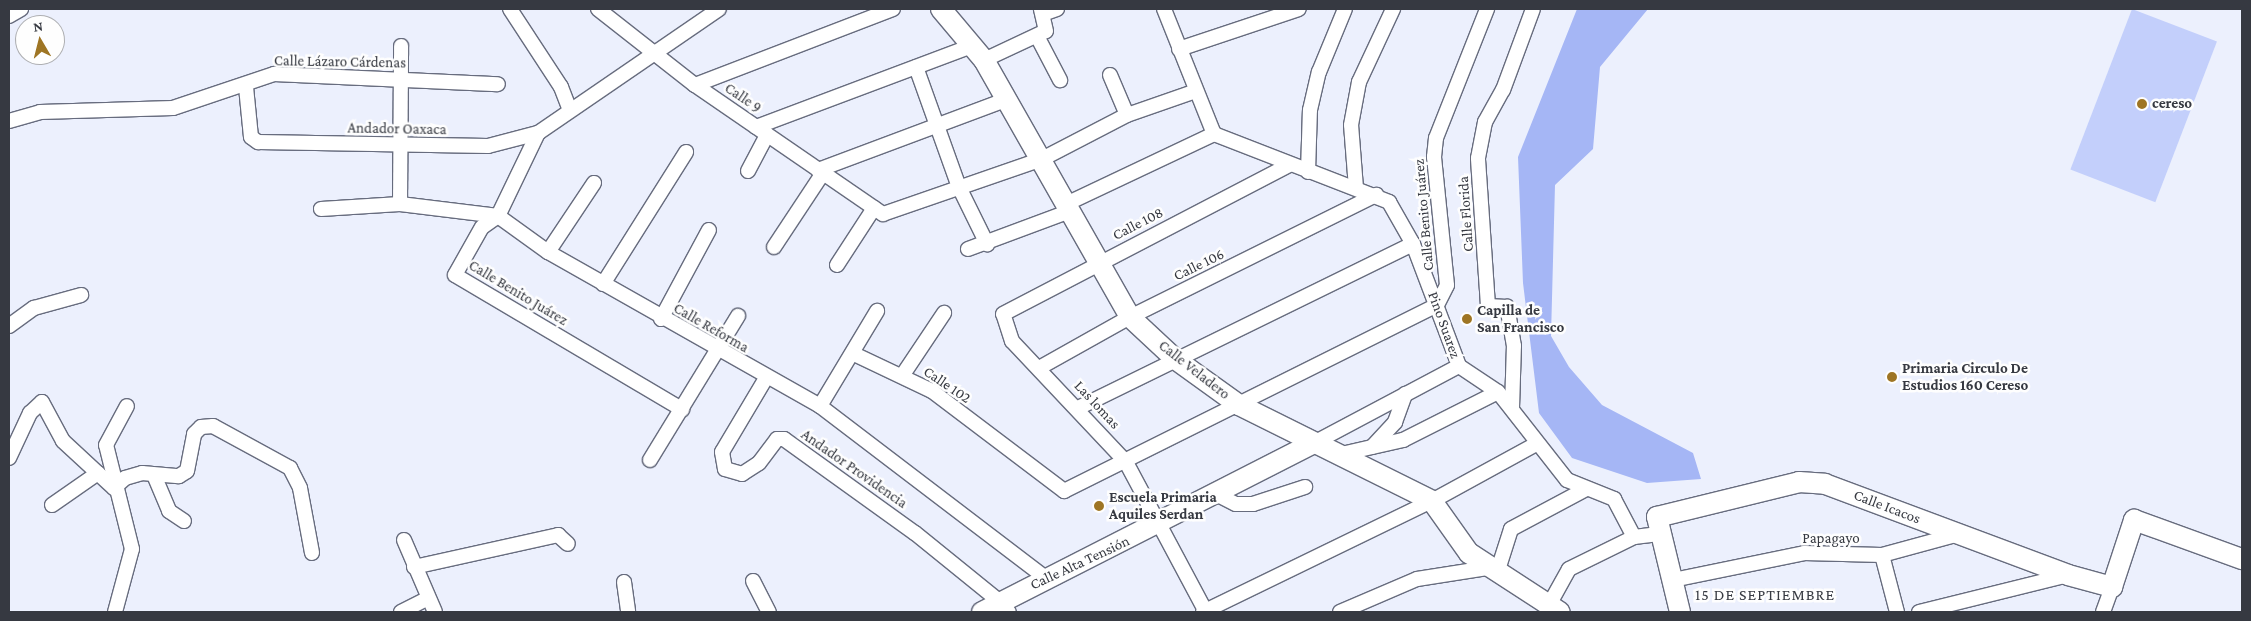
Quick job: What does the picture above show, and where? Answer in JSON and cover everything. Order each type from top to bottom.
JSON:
[{"type":"main road","name":"Calle Veladero","points":[[941,9],[977,53],[1008,99],[1098,263],[1130,317],[1175,358],[1239,405],[1312,444],[1432,501],[1469,553],[1492,571],[1555,609]]},
{"type":"main road","name":"Calle Alta Tensión","points":[[995,608],[1047,579],[1159,525],[1312,444]]},
{"type":"main road","name":"Calle Icacos","points":[[1658,525],[1799,482],[1825,484],[2068,575],[2112,587]]},
{"type":"main road","points":[[2112,587],[2134,520],[2242,559]]},
{"type":"main road","points":[[1658,525],[1680,612]]},
{"type":"street","points":[[9,16],[21,9]]},
{"type":"street","points":[[510,9],[561,87],[570,110]]},
{"type":"street","name":"Calle 9","points":[[598,9],[695,85],[879,211]]},
{"type":"street","points":[[538,132],[719,9]]},
{"type":"street","points":[[695,85],[893,9]]},
{"type":"street","points":[[1058,9],[1042,11],[1042,33],[1060,80]]},
{"type":"street","points":[[968,249],[987,244],[1068,207],[1214,134],[1164,9]]},
{"type":"street","points":[[1180,49],[1299,9]]},
{"type":"street","points":[[1308,172],[1310,110],[1319,72],[1345,9]]},
{"type":"street","points":[[1356,188],[1351,125],[1358,82],[1393,9]]},
{"type":"street","name":"Calle Benito Juárez","points":[[1437,305],[1447,285],[1434,157],[1436,138],[1488,9]]},
{"type":"street","name":"Calle Florida","points":[[1512,408],[1514,346],[1507,307],[1488,306],[1478,158],[1485,122],[1503,90],[1533,9]]},
{"type":"street","points":[[748,171],[761,131],[916,67],[977,53],[1042,33]]},
{"type":"street","points":[[400,204],[401,46]]},
{"type":"street","points":[[916,67],[959,187],[987,244]]},
{"type":"street","name":"Calle Lázaro Cárdenas","points":[[9,121],[40,112],[173,108],[246,87],[255,78],[274,74],[498,84]]},
{"type":"street","points":[[1110,75],[1127,115]]},
{"type":"street","name":"Andador Oaxaca","points":[[246,87],[253,140],[400,146],[488,146],[538,132]]},
{"type":"street","points":[[837,265],[879,211],[1042,159],[1127,115],[1196,91]]},
{"type":"street","points":[[774,247],[820,171],[1008,99]]},
{"type":"street","name":"Calle Benito Juárez","points":[[538,132],[498,216],[482,227],[455,275],[461,281],[682,408]]},
{"type":"street","name":"Pino Suarez","points":[[1214,134],[1289,165],[1376,195],[1400,216],[1437,305],[1459,366],[1498,392],[1512,408],[1536,444],[1567,480],[1586,489],[1603,491],[1614,499],[1634,537]]},
{"type":"street","points":[[603,284],[686,152]]},
{"type":"street","name":"Calle 108","points":[[1003,314],[1289,165]]},
{"type":"street","points":[[548,252],[594,183]]},
{"type":"street","name":"Calle 106","points":[[1039,368],[1130,317],[1376,195]]},
{"type":"street","name":"Calle Reforma","points":[[321,209],[400,204],[498,216],[548,252],[661,319],[718,352],[820,406],[1047,579]]},
{"type":"street","points":[[661,319],[709,230]]},
{"type":"street","points":[[1078,408],[1175,358],[1413,244]]},
{"type":"street","points":[[9,326],[34,308],[81,295]]},
{"type":"street","points":[[1126,462],[1437,305]]},
{"type":"street","points":[[820,406],[854,354],[877,311]]},
{"type":"street","points":[[902,376],[944,314]]},
{"type":"street","name":"Las lomas","points":[[1003,314],[1012,341],[1078,408],[1126,462],[1204,612]]},
{"type":"street","points":[[650,460],[718,352],[738,316]]},
{"type":"street","name":"Calle 102","points":[[854,354],[932,391],[1064,491],[1126,462]]},
{"type":"street","points":[[1312,444],[1459,366]]},
{"type":"street","name":"Andador Providencia","points":[[766,378],[722,452],[725,468],[742,474],[759,463],[777,440],[784,439],[915,533],[995,608]]},
{"type":"street","points":[[1335,455],[1403,440],[1498,392]]},
{"type":"street","points":[[1372,447],[1395,422],[1404,394]]},
{"type":"street","points":[[9,458],[30,413],[42,402],[63,441],[114,488]]},
{"type":"street","points":[[115,612],[132,549],[114,488],[106,445],[127,406]]},
{"type":"street","points":[[114,488],[125,478],[154,475],[179,476],[186,471],[194,434],[201,427],[213,426],[256,446],[296,475],[312,553]]},
{"type":"street","points":[[1204,612],[1432,501],[1536,444]]},
{"type":"street","points":[[52,505],[98,473]]},
{"type":"street","points":[[154,475],[169,511],[184,521]]},
{"type":"street","points":[[1216,494],[1236,504],[1253,504],[1305,488]]},
{"type":"street","points":[[1340,612],[1417,579],[1492,571],[1511,529],[1586,489]]},
{"type":"street","points":[[1555,609],[1569,569],[1658,525]]},
{"type":"street","name":"Papagayo","points":[[1673,580],[1804,553],[1882,555],[1959,534]]},
{"type":"street","points":[[414,567],[558,535],[568,544]]},
{"type":"street","points":[[404,540],[435,612]]},
{"type":"street","points":[[1882,555],[1897,612]]},
{"type":"street","points":[[1919,612],[2068,575]]},
{"type":"street","points":[[753,581],[769,612]]},
{"type":"street","points":[[624,582],[628,612]]},
{"type":"street","points":[[2103,612],[2112,587]]},
{"type":"street","points":[[401,612],[428,598]]},
{"type":"shaded area","points":[[1577,9],[1648,9],[1600,67],[1593,149],[1555,185],[1551,336],[1569,367],[1602,405],[1693,453],[1701,479],[1647,483],[1572,458],[1539,413],[1523,283],[1518,157]]},
{"type":"shaded area","name":"cereso","points":[[2132,9],[2217,42],[2155,202],[2070,170]]},
{"type":"place","name":"cereso","points":[[2142,104]]},
{"type":"place","name":"Capilla de San Francisco","points":[[1467,319]]},
{"type":"place","name":"Primaria Circulo De Estudios 160 Cereso","points":[[1892,377]]},
{"type":"place","name":"Escuela Primaria Aquiles Serdan","points":[[1099,506]]},
{"type":"district","name":"15 DE SEPTIEMBRE","points":[[1765,595]]}]
